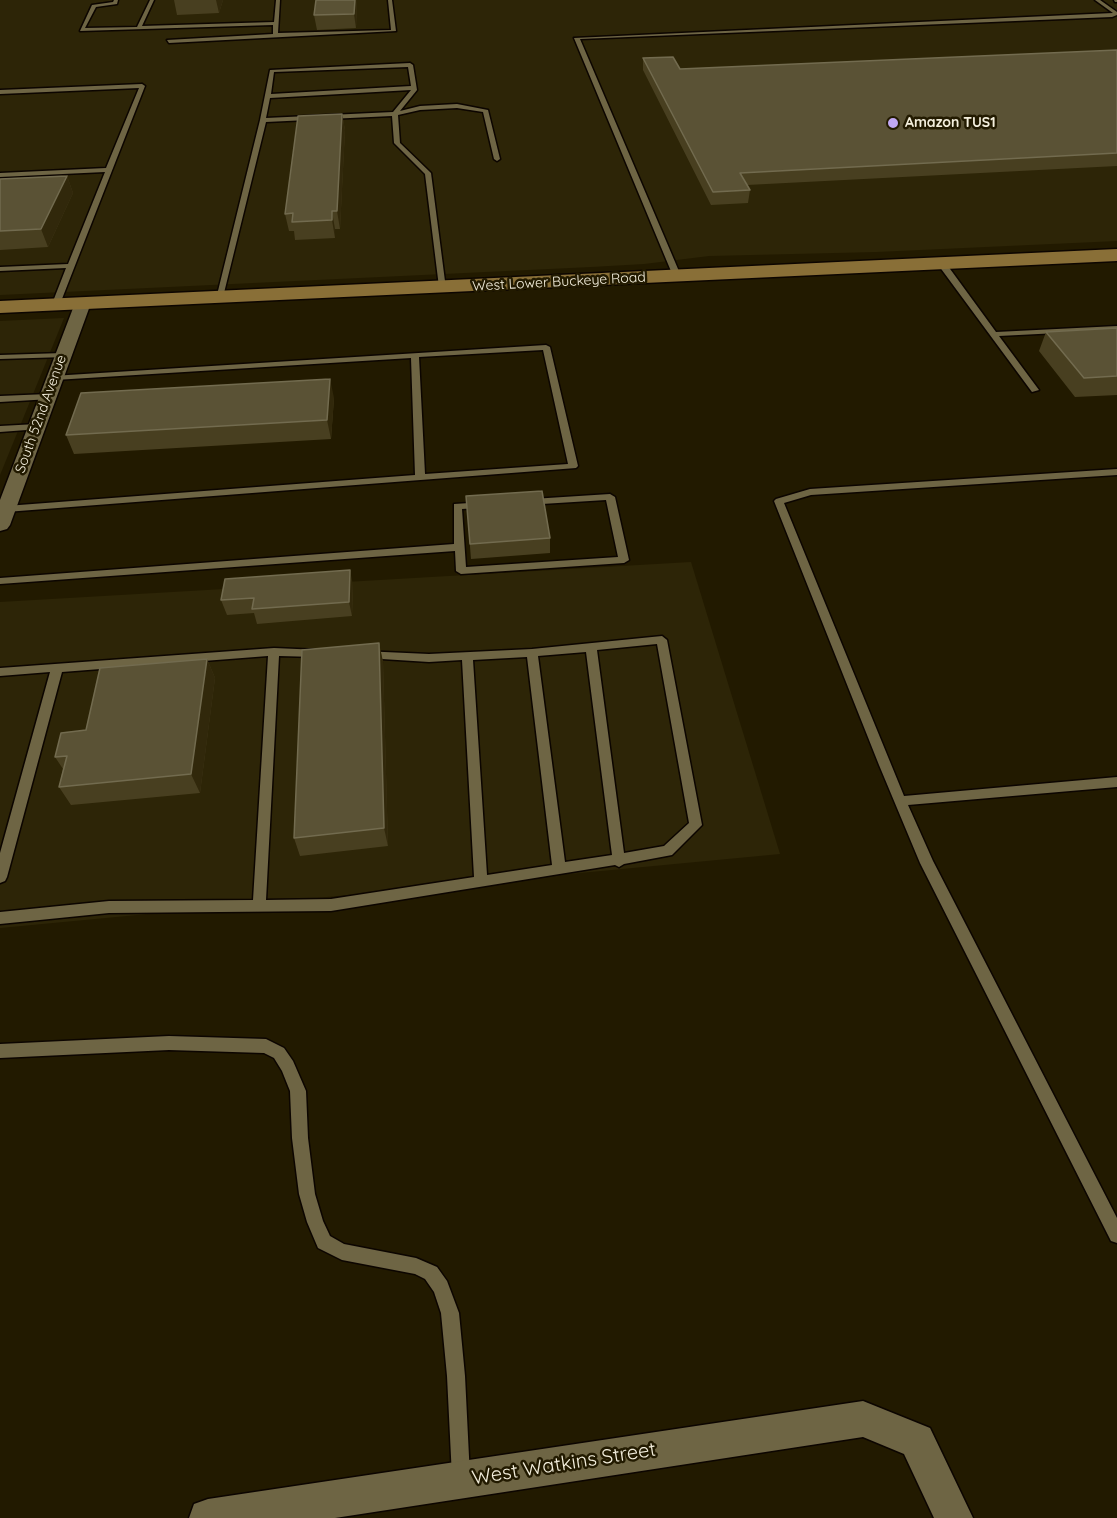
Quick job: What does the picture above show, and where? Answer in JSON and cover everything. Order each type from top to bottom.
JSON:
[{"type":"main road","name":"West Lower Buckeye Road","points":[[0,307],[1117,255]]},
{"type":"street","name":"South 52nd Avenue","points":[[3,517],[82,303]]},
{"type":"street","name":"West Watkins Street","points":[[208,1518],[863,1419],[916,1441],[954,1518]]},
{"type":"lane","points":[[116,0],[115,3],[94,6],[82,30],[276,23]]},
{"type":"lane","points":[[139,28],[152,0]]},
{"type":"lane","points":[[275,35],[278,0]]},
{"type":"lane","points":[[169,41],[394,31],[390,0]]},
{"type":"lane","points":[[677,276],[577,38],[1112,16],[1116,14],[1097,0]]},
{"type":"lane","points":[[219,297],[272,71],[284,70],[410,65],[413,88],[395,114],[397,143],[428,173],[443,287]]},
{"type":"lane","points":[[0,92],[142,86],[56,304]]},
{"type":"lane","points":[[267,96],[413,88]]},
{"type":"lane","points":[[262,120],[395,114],[420,108],[457,106],[486,111],[497,159]]},
{"type":"lane","points":[[0,175],[109,170]]},
{"type":"lane","points":[[942,264],[1035,390]]},
{"type":"lane","points":[[0,269],[70,266]]},
{"type":"lane","points":[[994,334],[1117,328]]},
{"type":"lane","points":[[3,517],[420,477],[573,466],[546,347],[55,378]]},
{"type":"lane","points":[[0,357],[63,355]]},
{"type":"lane","points":[[415,355],[420,477]]},
{"type":"lane","points":[[0,399],[48,397]]},
{"type":"lane","points":[[0,429],[37,427]]},
{"type":"lane","points":[[1117,472],[810,492],[779,501],[927,863],[1117,1235]]},
{"type":"lane","points":[[610,497],[624,560],[461,571],[459,547],[457,506],[610,497]]},
{"type":"lane","points":[[0,581],[459,547]]},
{"type":"lane","points":[[0,918],[109,907],[331,905],[619,861],[667,851],[696,825],[662,640],[591,648],[467,657],[429,658],[356,654]]},
{"type":"lane","points":[[591,648],[619,861]]},
{"type":"lane","points":[[0,672],[274,652],[333,653]]},
{"type":"lane","points":[[259,906],[274,652]]},
{"type":"lane","points":[[532,653],[559,869]]},
{"type":"lane","points":[[467,657],[481,882]]},
{"type":"lane","points":[[0,877],[57,668]]},
{"type":"lane","points":[[900,801],[1117,782]]},
{"type":"lane","points":[[0,1051],[191,1043],[266,1046],[279,1053],[288,1066],[298,1091],[300,1138],[307,1194],[315,1222],[324,1242],[342,1252],[416,1266],[431,1273],[441,1287],[450,1313],[456,1376],[461,1480]]},
{"type":"shaded area","points":[[0,0],[1117,0],[1117,241],[876,252],[709,256],[644,264],[591,267],[0,295]]},
{"type":"shaded area","points":[[64,318],[0,475],[0,321]]},
{"type":"shaded area","points":[[691,562],[780,854],[0,928],[0,602]]},
{"type":"building","points":[[316,0],[355,0],[354,14],[314,15]]},
{"type":"building","name":"Amazon TUS1","points":[[1117,50],[1117,153],[740,173],[750,190],[713,192],[643,58],[673,57],[680,69]]},
{"type":"building","points":[[342,114],[337,211],[332,211],[332,220],[292,222],[293,213],[285,214],[298,116]]},
{"type":"building","points":[[67,176],[41,229],[0,231],[0,179]]},
{"type":"building","points":[[1117,328],[1117,376],[1084,378],[1046,332]]},
{"type":"building","points":[[330,379],[327,420],[66,435],[81,393]]},
{"type":"building","points":[[542,491],[550,538],[470,544],[466,496]]},
{"type":"building","points":[[350,570],[349,602],[252,609],[254,598],[221,600],[225,579]]},
{"type":"building","points":[[379,643],[384,828],[294,838],[302,650]]},
{"type":"building","points":[[207,659],[191,774],[59,787],[67,756],[55,757],[61,733],[86,730],[100,668]]},
{"type":"place","name":"Amazon TUS1","points":[[893,123]]}]
